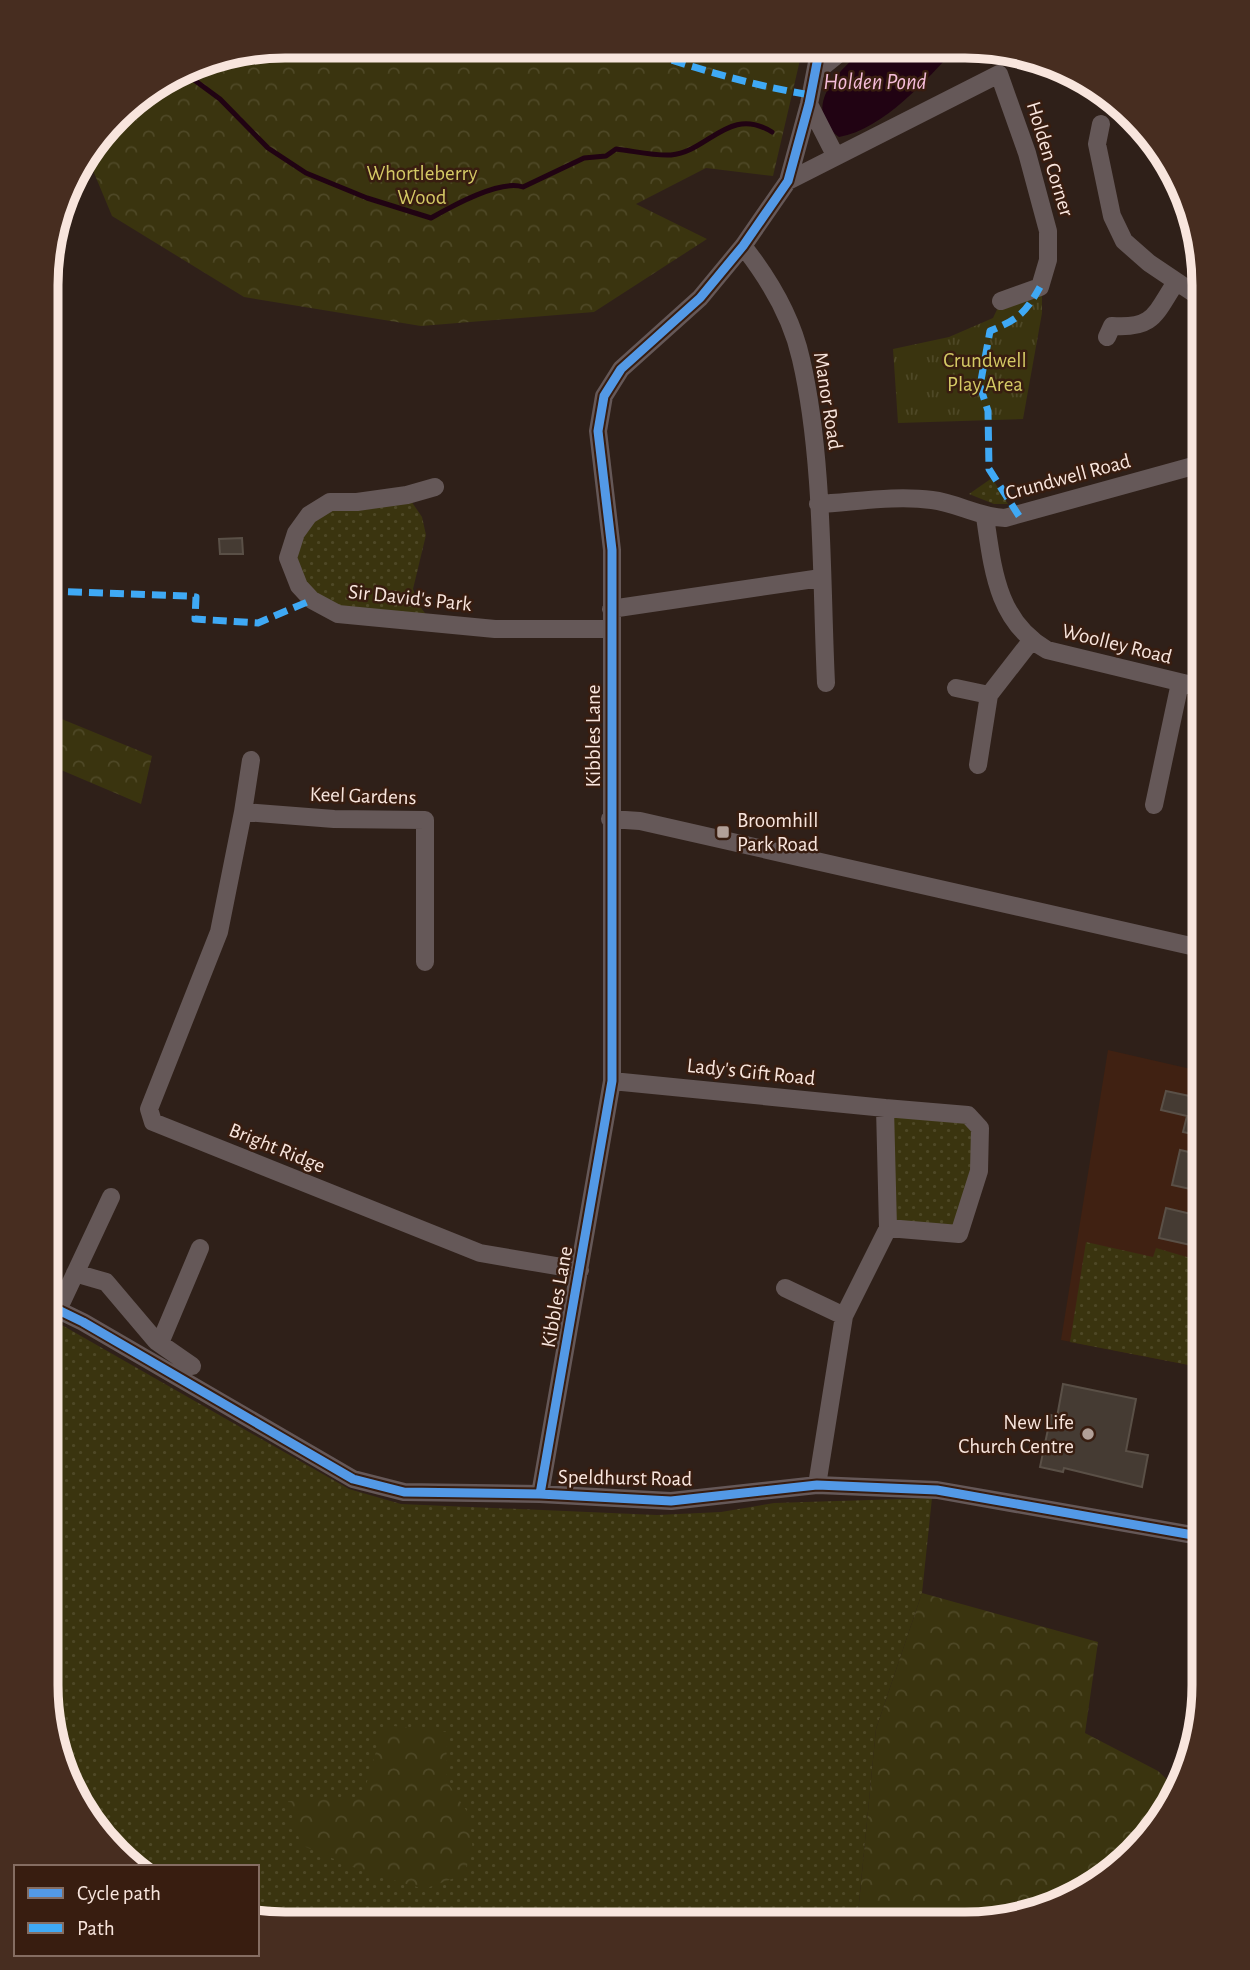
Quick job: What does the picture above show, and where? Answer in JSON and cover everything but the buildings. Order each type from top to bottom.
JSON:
[{"type":"street","name":"Kibbles Lane","points":[[540,1494],[612,1082],[612,550],[598,431],[604,396],[621,369],[701,298],[743,246],[788,181],[818,58]]},
{"type":"street","points":[[816,72],[833,58]]},
{"type":"street","name":"Holden Corner","points":[[788,181],[999,74],[1027,153],[1048,231],[1048,260],[1040,287],[1001,301]]},
{"type":"street","points":[[809,104],[835,155]]},
{"type":"street","points":[[1101,124],[1097,145],[1112,216],[1124,241],[1192,292]]},
{"type":"street","name":"Manor Road","points":[[743,246],[777,295],[801,357],[810,413],[818,504],[826,683]]},
{"type":"street","points":[[1107,337],[1112,326],[1137,328],[1153,318],[1176,282]]},
{"type":"street","name":"Crundwell Road","points":[[818,504],[912,498],[948,503],[985,517],[1019,516],[1192,466]]},
{"type":"street","name":"Sir David's Park","points":[[435,487],[370,501],[330,502],[309,515],[296,533],[288,558],[299,586],[312,600],[338,614],[495,629],[610,629]]},
{"type":"street","name":"Woolley Road","points":[[985,517],[993,576],[1005,611],[1031,641],[1047,650],[1192,686]]},
{"type":"street","points":[[611,609],[821,578]]},
{"type":"street","points":[[978,765],[989,695],[1031,641]]},
{"type":"street","points":[[1154,805],[1180,683]]},
{"type":"street","points":[[957,688],[989,695]]},
{"type":"street","points":[[243,812],[251,760]]},
{"type":"street","name":"Bright Ridge","points":[[243,812],[219,932],[149,1109],[153,1122],[480,1253],[580,1270]]},
{"type":"street","name":"Keel Gardens","points":[[243,812],[334,819],[425,820],[425,961]]},
{"type":"street","points":[[610,819],[654,824],[1192,946]]},
{"type":"street","name":"Lady's Gift Road","points":[[612,1082],[968,1115],[980,1128],[979,1171],[959,1234],[888,1228]]},
{"type":"street","points":[[817,1485],[844,1316],[888,1228],[885,1108]]},
{"type":"street","points":[[58,1298],[75,1273],[111,1197]]},
{"type":"street","points":[[160,1343],[200,1248]]},
{"type":"street","points":[[75,1273],[106,1282],[160,1343],[192,1366]]},
{"type":"street","points":[[785,1288],[844,1316]]},
{"type":"street","name":"Speldhurst Road","points":[[58,1310],[353,1479],[404,1492],[671,1500],[817,1485],[937,1490],[1192,1535]]},
{"type":"shaded area","points":[[1108,1050],[1192,1069],[1192,1366],[1061,1340]]},
{"type":"green space","name":"Whortleberry Wood","points":[[270,58],[800,58],[773,176],[706,168],[636,204],[707,239],[594,312],[421,326],[244,297],[112,216],[91,166],[114,135],[135,114],[171,88],[212,70],[240,62]]},
{"type":"green space","name":"Crundwell Play Area","points":[[1042,291],[1042,313],[1023,419],[898,423],[893,349],[949,337],[993,318],[1001,301]]},
{"type":"green space","points":[[992,478],[1008,504],[994,504],[969,494]]},
{"type":"green space","points":[[407,495],[422,517],[426,535],[413,589],[419,605],[433,624],[312,600],[288,558],[309,515]]},
{"type":"green space","points":[[58,718],[152,756],[141,804],[58,769]]},
{"type":"green space","points":[[885,1108],[968,1115],[980,1128],[959,1234],[888,1228]]},
{"type":"green space","points":[[1086,1242],[1153,1257],[1156,1248],[1192,1258],[1192,1366],[1070,1342]]},
{"type":"green space","points":[[58,1323],[349,1489],[401,1504],[657,1515],[721,1512],[774,1503],[932,1498],[922,1593],[876,1729],[858,1912],[285,1912],[259,1910],[259,1865],[147,1865],[124,1846],[88,1799],[75,1772],[62,1730],[58,1685]]},
{"type":"green space","points":[[922,1593],[1098,1642],[1085,1733],[1158,1771],[1170,1783],[1136,1835],[1115,1856],[1091,1874],[1052,1895],[995,1910],[858,1912],[876,1729]]},
{"type":"green space","points":[[384,1725],[447,1732],[446,1780],[468,1813],[473,1850],[463,1875],[424,1889],[365,1872],[301,1845],[288,1801],[362,1798]]},
{"type":"water","name":"Holden Pond","points":[[854,58],[946,58],[904,101],[888,113],[856,132],[839,137],[828,125],[823,113],[823,101],[828,89]]},
{"type":"waterway","points":[[192,78],[220,99],[268,148],[306,173],[367,198],[431,218],[489,190],[523,187],[584,158],[606,156],[616,149],[671,155],[684,152],[719,132],[743,124],[757,125],[772,132]]},
{"type":"marked path","points":[[664,58],[720,75],[811,95]]},
{"type":"marked path","points":[[1019,516],[989,469],[988,411],[980,386],[990,331],[1020,315],[1040,287]]},
{"type":"marked path","points":[[58,591],[190,596],[196,597],[195,619],[258,623],[312,600]]},
{"type":"cycle path","points":[[540,1494],[612,1081],[612,550],[598,431],[604,396],[621,369],[700,298],[743,246],[788,181],[809,104],[818,58]]},
{"type":"cycle path","points":[[58,1310],[353,1479],[404,1492],[540,1494],[671,1501],[817,1485],[937,1490],[1192,1535]]},
{"type":"place","name":"Broomhill Park Road","points":[[723,832]]},
{"type":"place","name":"New Life Church Centre","points":[[1088,1434]]}]
